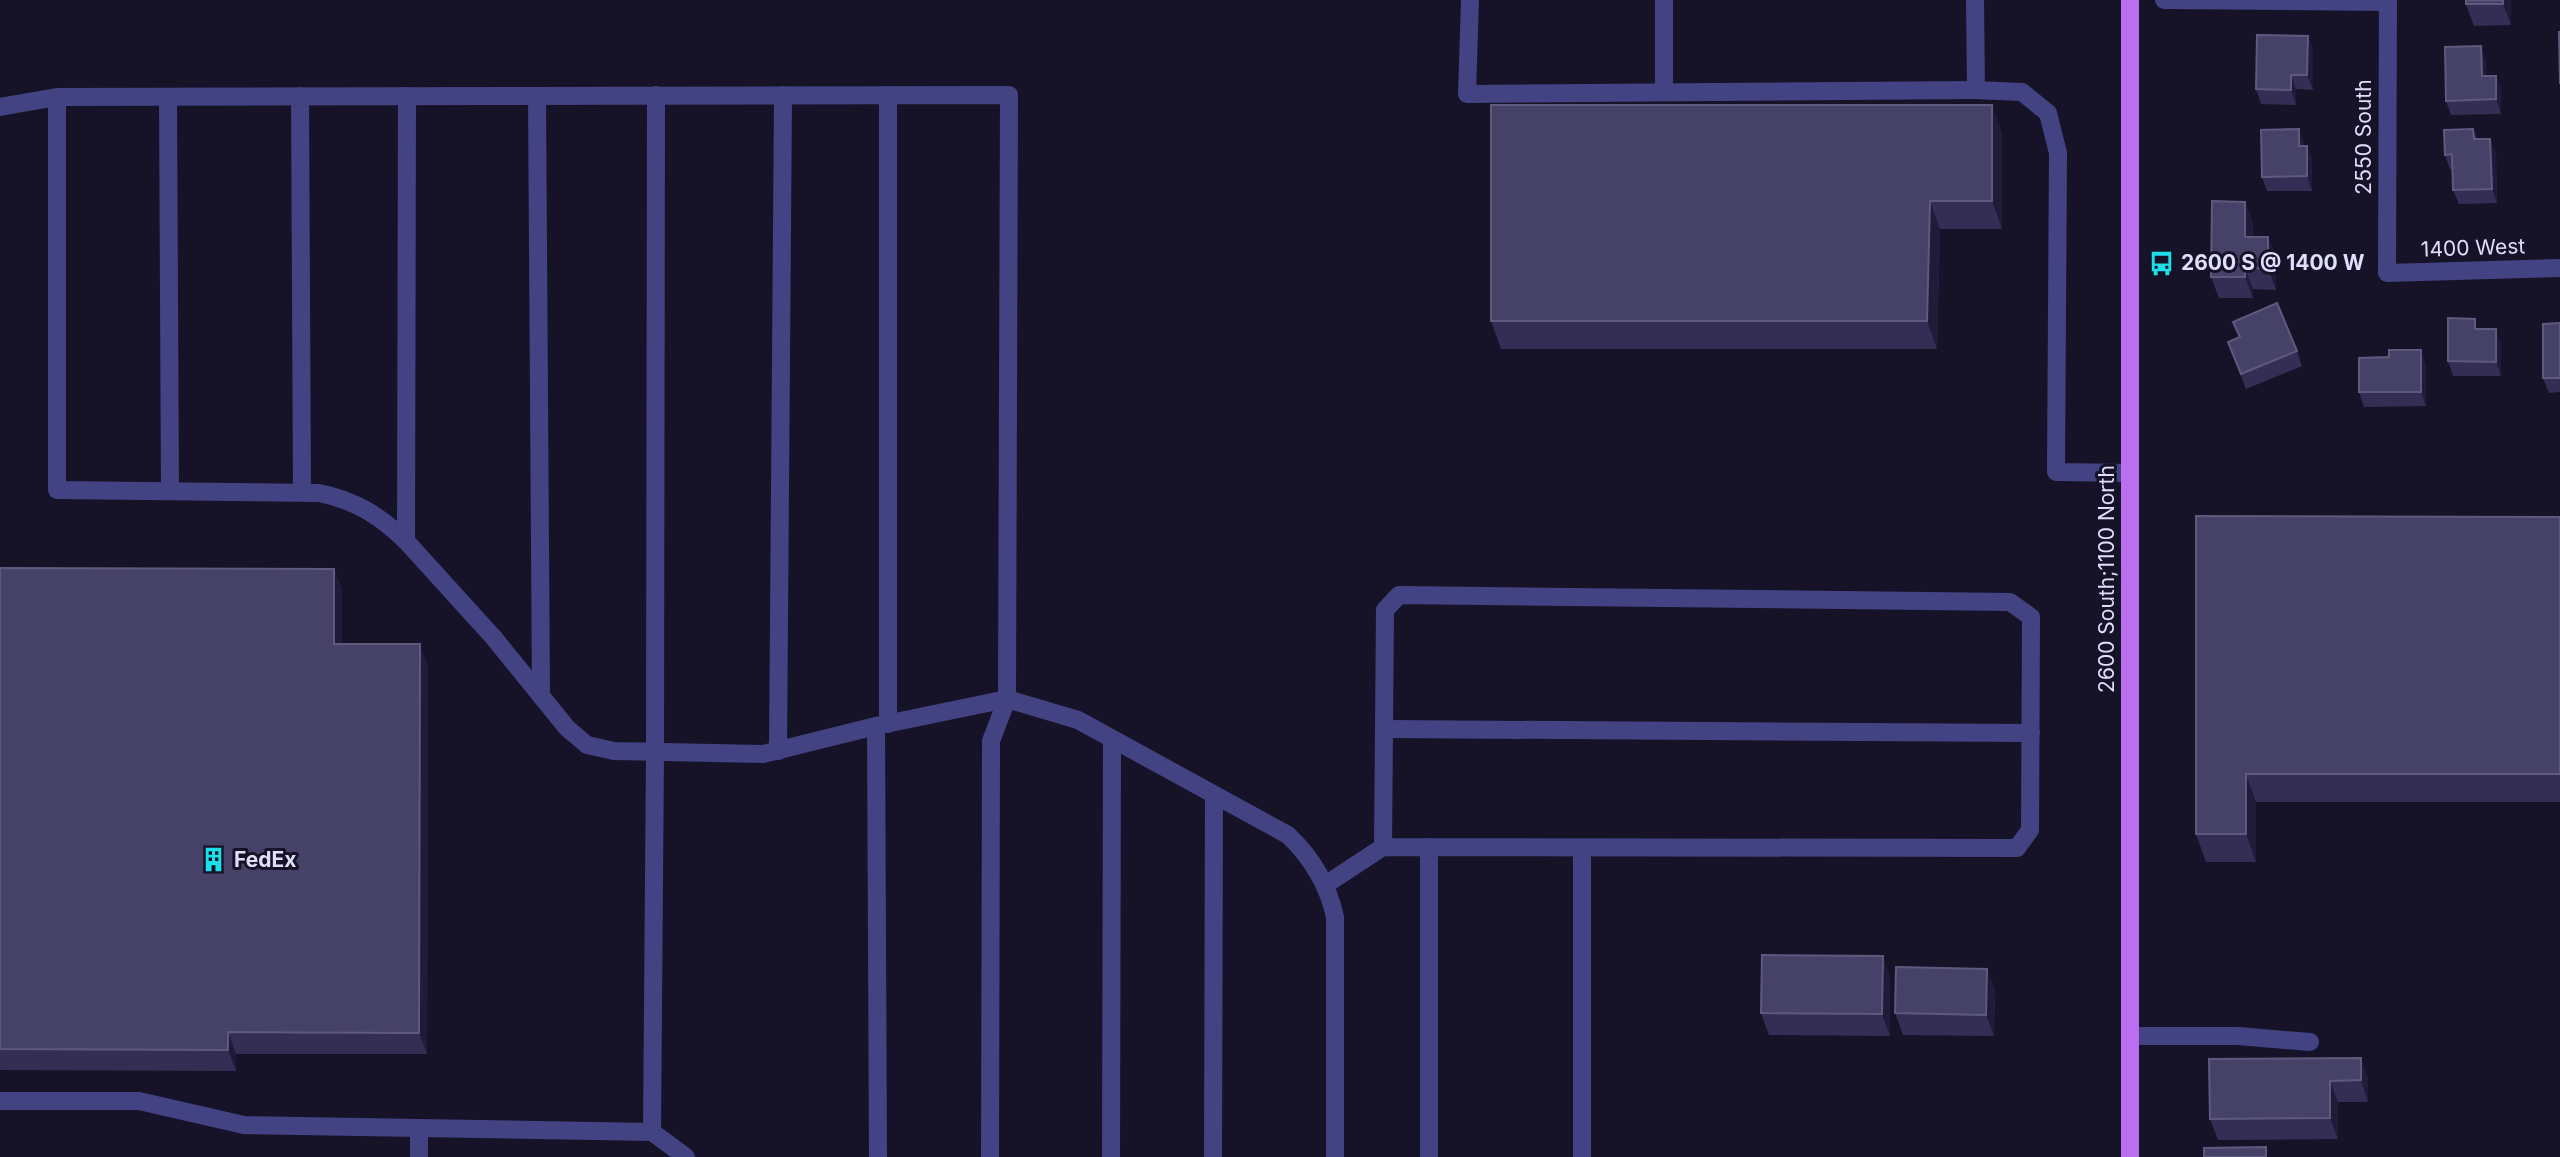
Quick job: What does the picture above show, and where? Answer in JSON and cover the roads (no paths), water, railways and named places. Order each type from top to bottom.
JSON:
[{"type":"main road","name":"2600 South;1100 North","points":[[2130,0],[2130,1157]]},
{"type":"street","points":[[1470,0],[1467,94],[1976,90],[2022,92],[2048,113],[2058,153],[2056,472],[2130,473]]},
{"type":"street","points":[[1664,0],[1664,92]]},
{"type":"street","points":[[1975,0],[1976,90]]},
{"type":"street","points":[[2165,0],[2387,1]]},
{"type":"street","name":"2550 South","points":[[2387,1],[2387,273]]},
{"type":"street","points":[[652,1132],[656,95]]},
{"type":"street","points":[[778,751],[783,95]]},
{"type":"street","points":[[878,1157],[888,95]]},
{"type":"street","points":[[0,107],[57,97],[1009,95],[1007,699],[991,741],[990,1157]]},
{"type":"street","points":[[300,96],[302,492]]},
{"type":"street","points":[[406,541],[407,96]]},
{"type":"street","points":[[537,96],[541,696]]},
{"type":"street","points":[[57,97],[57,490],[302,492],[332,495],[363,506],[406,541],[494,638],[567,728],[587,745],[614,751],[763,754],[882,725],[1007,699],[1078,720],[1287,835],[1303,850],[1325,885],[1335,917],[1337,949],[1335,1157]]},
{"type":"street","points":[[168,97],[170,491]]},
{"type":"street","name":"1400 West","points":[[2387,273],[2560,268]]},
{"type":"street","points":[[1325,885],[1382,847],[2017,848],[2030,830],[2031,617],[2010,602],[1399,595],[1385,610],[1382,847]]},
{"type":"street","points":[[1384,729],[2031,733]]},
{"type":"street","points":[[1111,1157],[1112,739]]},
{"type":"street","points":[[1213,1157],[1214,794]]},
{"type":"street","points":[[1429,847],[1429,1157]]},
{"type":"street","points":[[1582,848],[1582,1157]]},
{"type":"street","points":[[2130,1036],[2238,1036],[2310,1042]]},
{"type":"street","points":[[0,1101],[139,1101],[244,1125],[652,1132],[686,1157]]},
{"type":"street","points":[[419,1128],[419,1157]]},
{"type":"place","name":"2600 S @ 1400 W","points":[[2161,263]]},
{"type":"place","name":"FedEx","points":[[214,860]]}]
